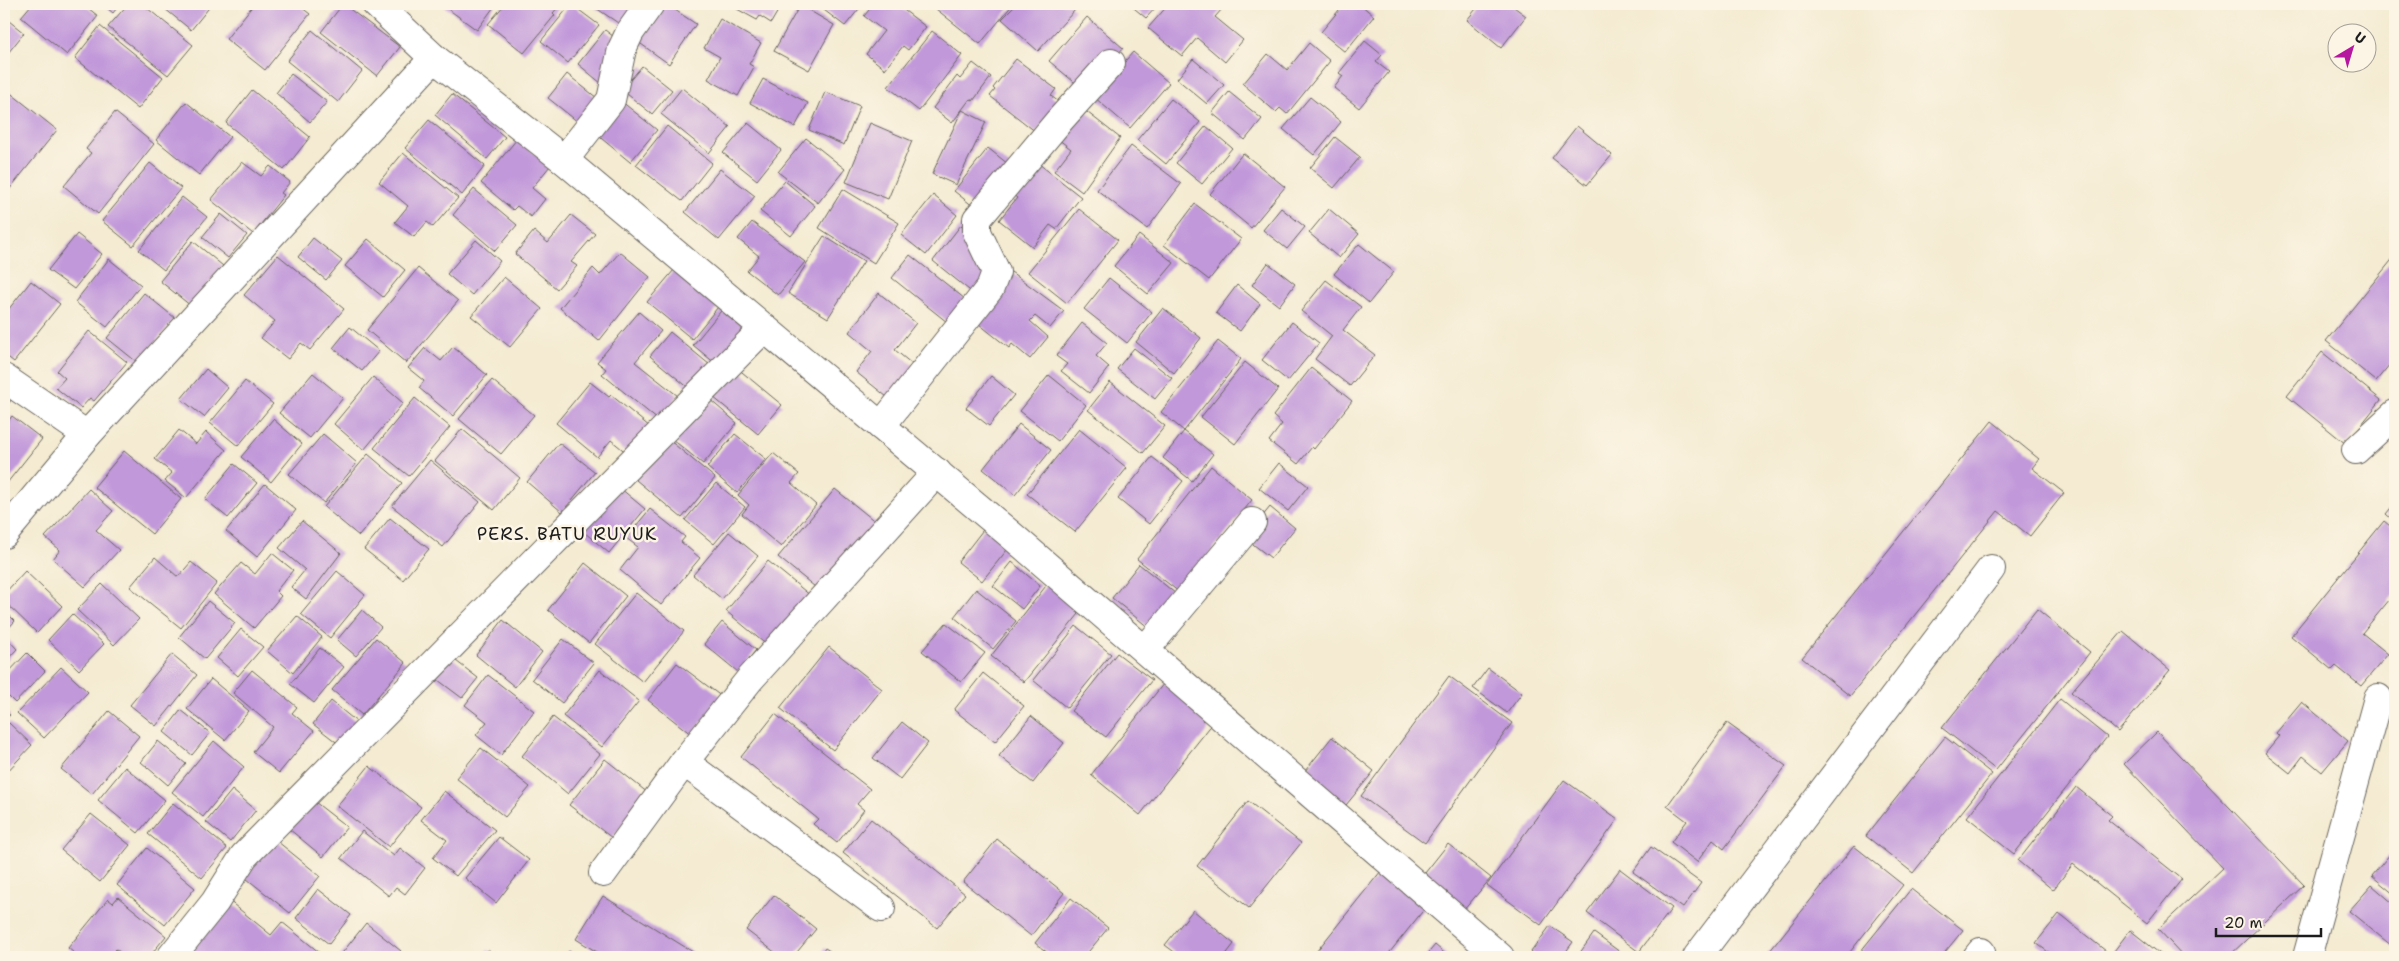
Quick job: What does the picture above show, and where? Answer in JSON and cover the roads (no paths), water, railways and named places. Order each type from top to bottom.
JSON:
[{"type":"street","points":[[376,4],[434,58],[564,160],[763,329],[937,472],[1500,957]]},
{"type":"street","points":[[564,160],[611,100],[622,49],[630,32],[650,4]]},
{"type":"street","points":[[4,534],[87,435],[434,58]]},
{"type":"street","points":[[881,426],[990,288],[996,272],[976,232],[978,219],[1059,121],[1111,63]]},
{"type":"street","points":[[172,957],[215,902],[244,856],[763,329]]},
{"type":"street","points":[[4,378],[87,435]]},
{"type":"street","points":[[2356,450],[2395,414]]},
{"type":"street","points":[[603,873],[684,762],[750,679],[937,472]]},
{"type":"street","points":[[1145,650],[1252,522]]},
{"type":"street","points":[[1697,957],[1991,569]]},
{"type":"street","points":[[2307,957],[2378,698]]},
{"type":"street","points":[[684,762],[881,908]]},
{"type":"district","name":"PERS. BATU RUYUK","points":[[567,534]]}]
